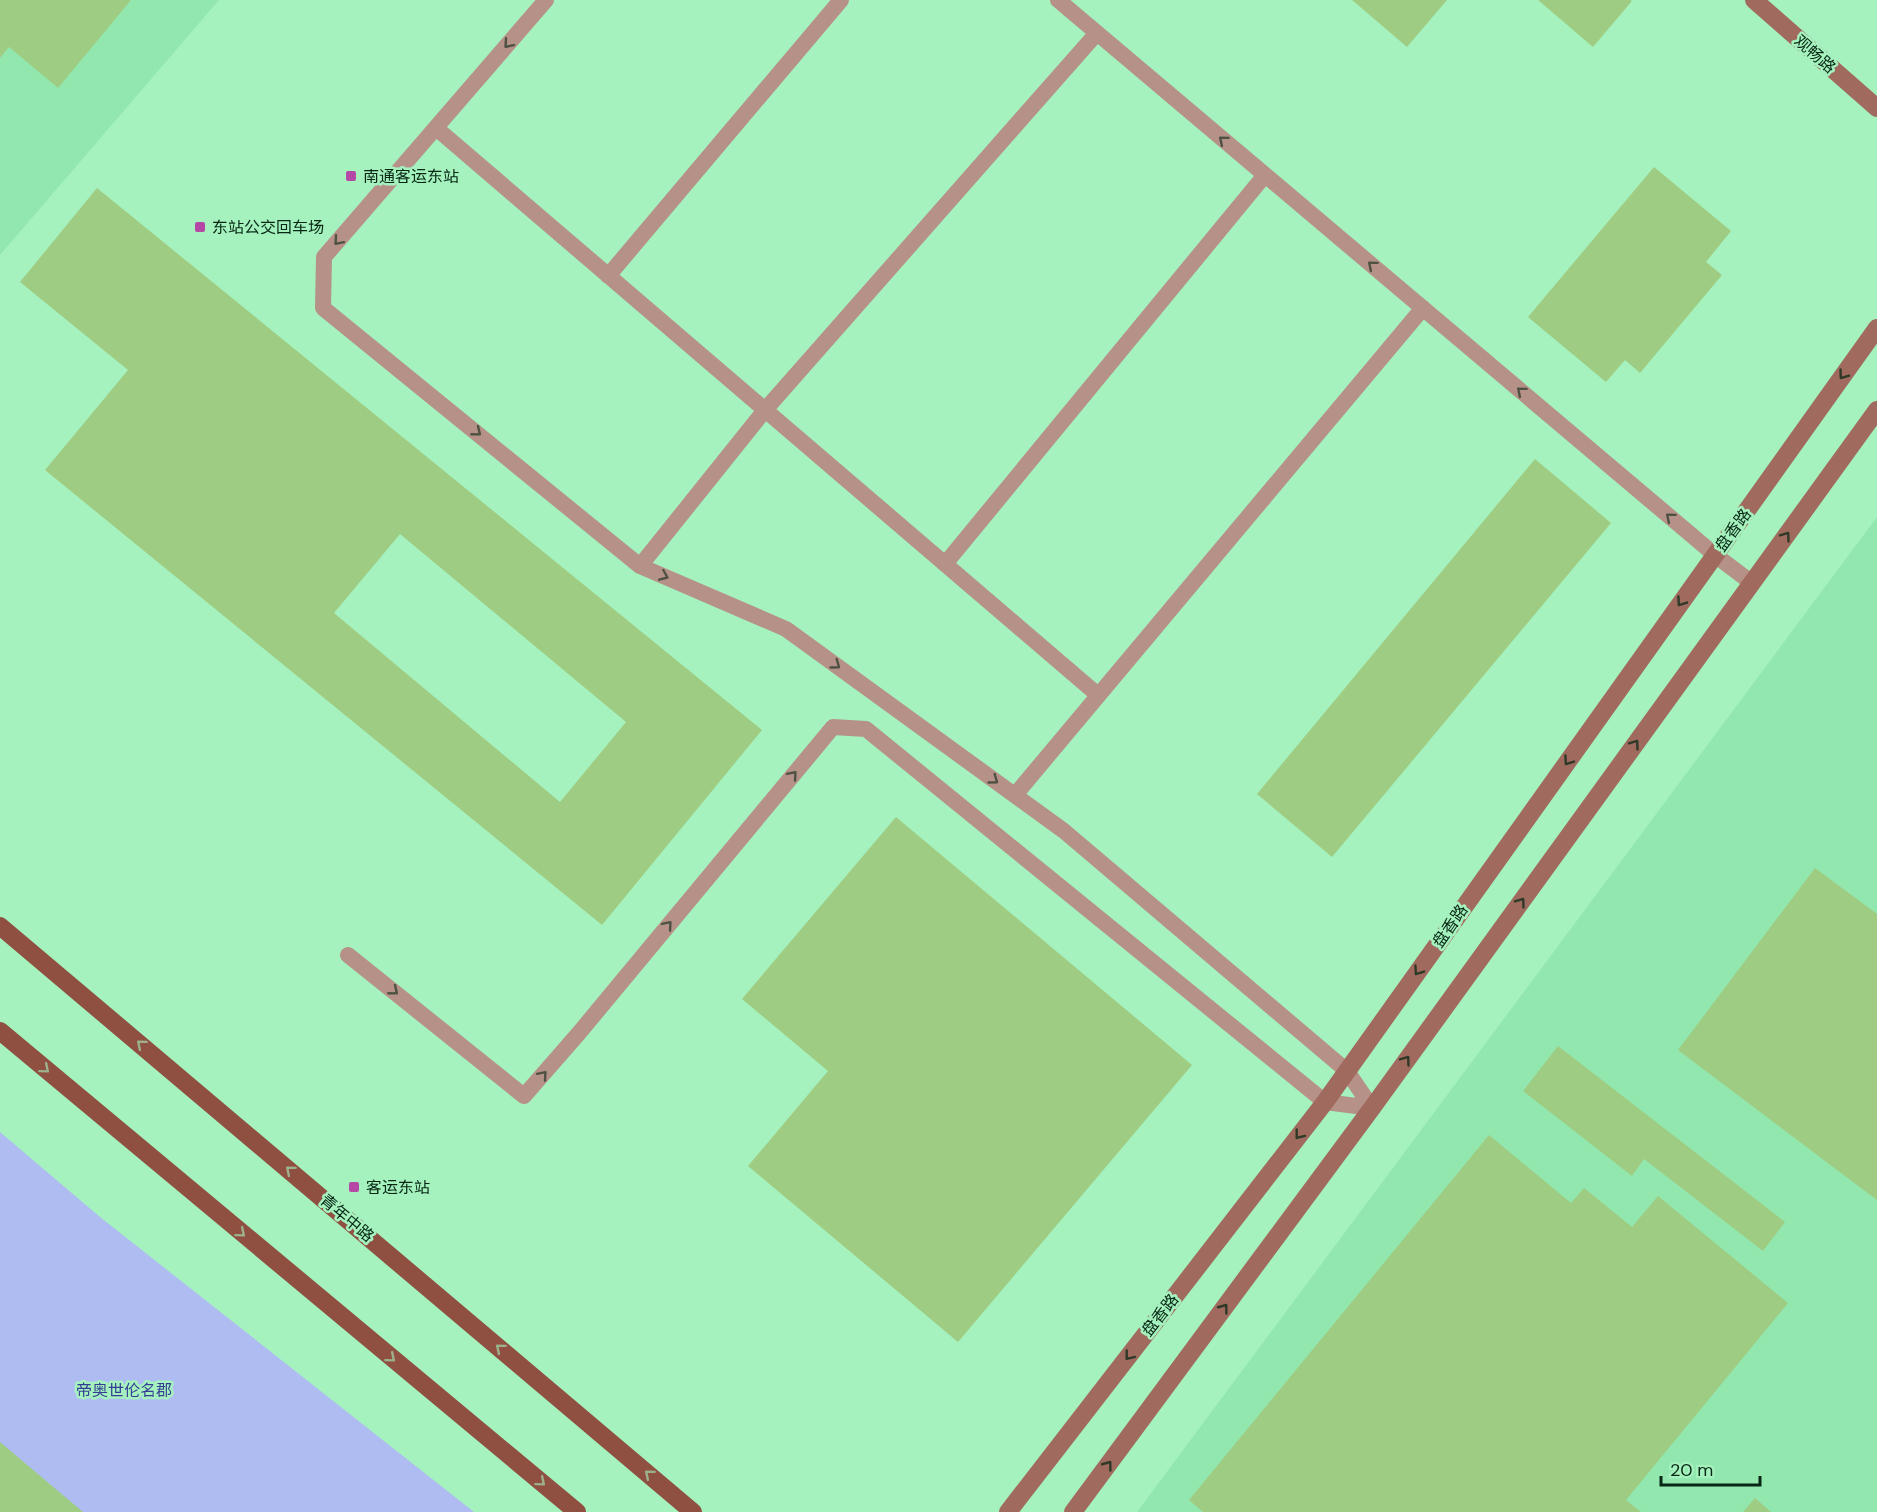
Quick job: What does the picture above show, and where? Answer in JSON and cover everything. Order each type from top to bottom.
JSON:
[{"type":"main road","name":"青年中路","points":[[0,926],[693,1512]]},
{"type":"main road","points":[[0,1031],[577,1512]]},
{"type":"street","name":"观畅路","points":[[1754,0],[1877,108]]},
{"type":"street","name":"盘香路","points":[[1008,1512],[1325,1102],[1877,328]]},
{"type":"street","points":[[1073,1512],[1372,1108],[1877,410]]},
{"type":"lane","points":[[546,0],[324,257],[323,308],[640,566],[786,629],[1064,831],[1347,1071],[1372,1108]]},
{"type":"lane","points":[[608,276],[841,0]]},
{"type":"lane","points":[[1058,0],[1715,555],[1752,583]]},
{"type":"lane","points":[[640,566],[765,410],[1097,33]]},
{"type":"lane","points":[[436,128],[1098,695]]},
{"type":"lane","points":[[945,564],[1265,175]]},
{"type":"lane","points":[[1015,795],[1423,308]]},
{"type":"lane","points":[[348,955],[524,1096],[833,727],[866,729],[1325,1102],[1372,1108]]},
{"type":"shaded area","points":[[0,0],[219,0],[0,255]]},
{"type":"shaded area","points":[[1877,517],[1877,1512],[1137,1512]]},
{"type":"green space","name":"帝奥世伦名郡","points":[[0,1132],[100,1217],[474,1512],[0,1512]]},
{"type":"building","points":[[0,0],[131,0],[58,88],[9,47],[0,58]]},
{"type":"building","points":[[1352,0],[1447,0],[1407,47]]},
{"type":"building","points":[[1538,0],[1630,0],[1632,1],[1593,47]]},
{"type":"building","points":[[1654,167],[1731,231],[1706,262],[1722,275],[1640,373],[1625,360],[1606,382],[1528,317]]},
{"type":"building","points":[[97,188],[762,730],[602,925],[45,470],[128,370],[20,282]],"holes":[[[400,534],[626,722],[560,802],[334,613]]]},
{"type":"building","points":[[1535,459],[1611,523],[1332,857],[1257,794]]},
{"type":"building","points":[[896,817],[1192,1065],[958,1342],[748,1166],[828,1071],[742,999]]},
{"type":"building","points":[[1815,868],[1877,914],[1877,1200],[1678,1050]]},
{"type":"building","points":[[1558,1046],[1785,1222],[1763,1251],[1644,1159],[1632,1176],[1523,1091]]},
{"type":"building","points":[[1489,1135],[1571,1203],[1584,1188],[1632,1227],[1658,1196],[1788,1303],[1626,1500],[1641,1512],[1203,1512],[1189,1500]]},
{"type":"building","points":[[0,1442],[83,1512],[0,1512]]},
{"type":"building","points":[[1755,1498],[1771,1512],[1743,1512]]},
{"type":"place","name":"南通客运东站","points":[[351,176]]},
{"type":"place","name":"东站公交回车场","points":[[200,227]]},
{"type":"place","name":"客运东站","points":[[354,1187]]}]
